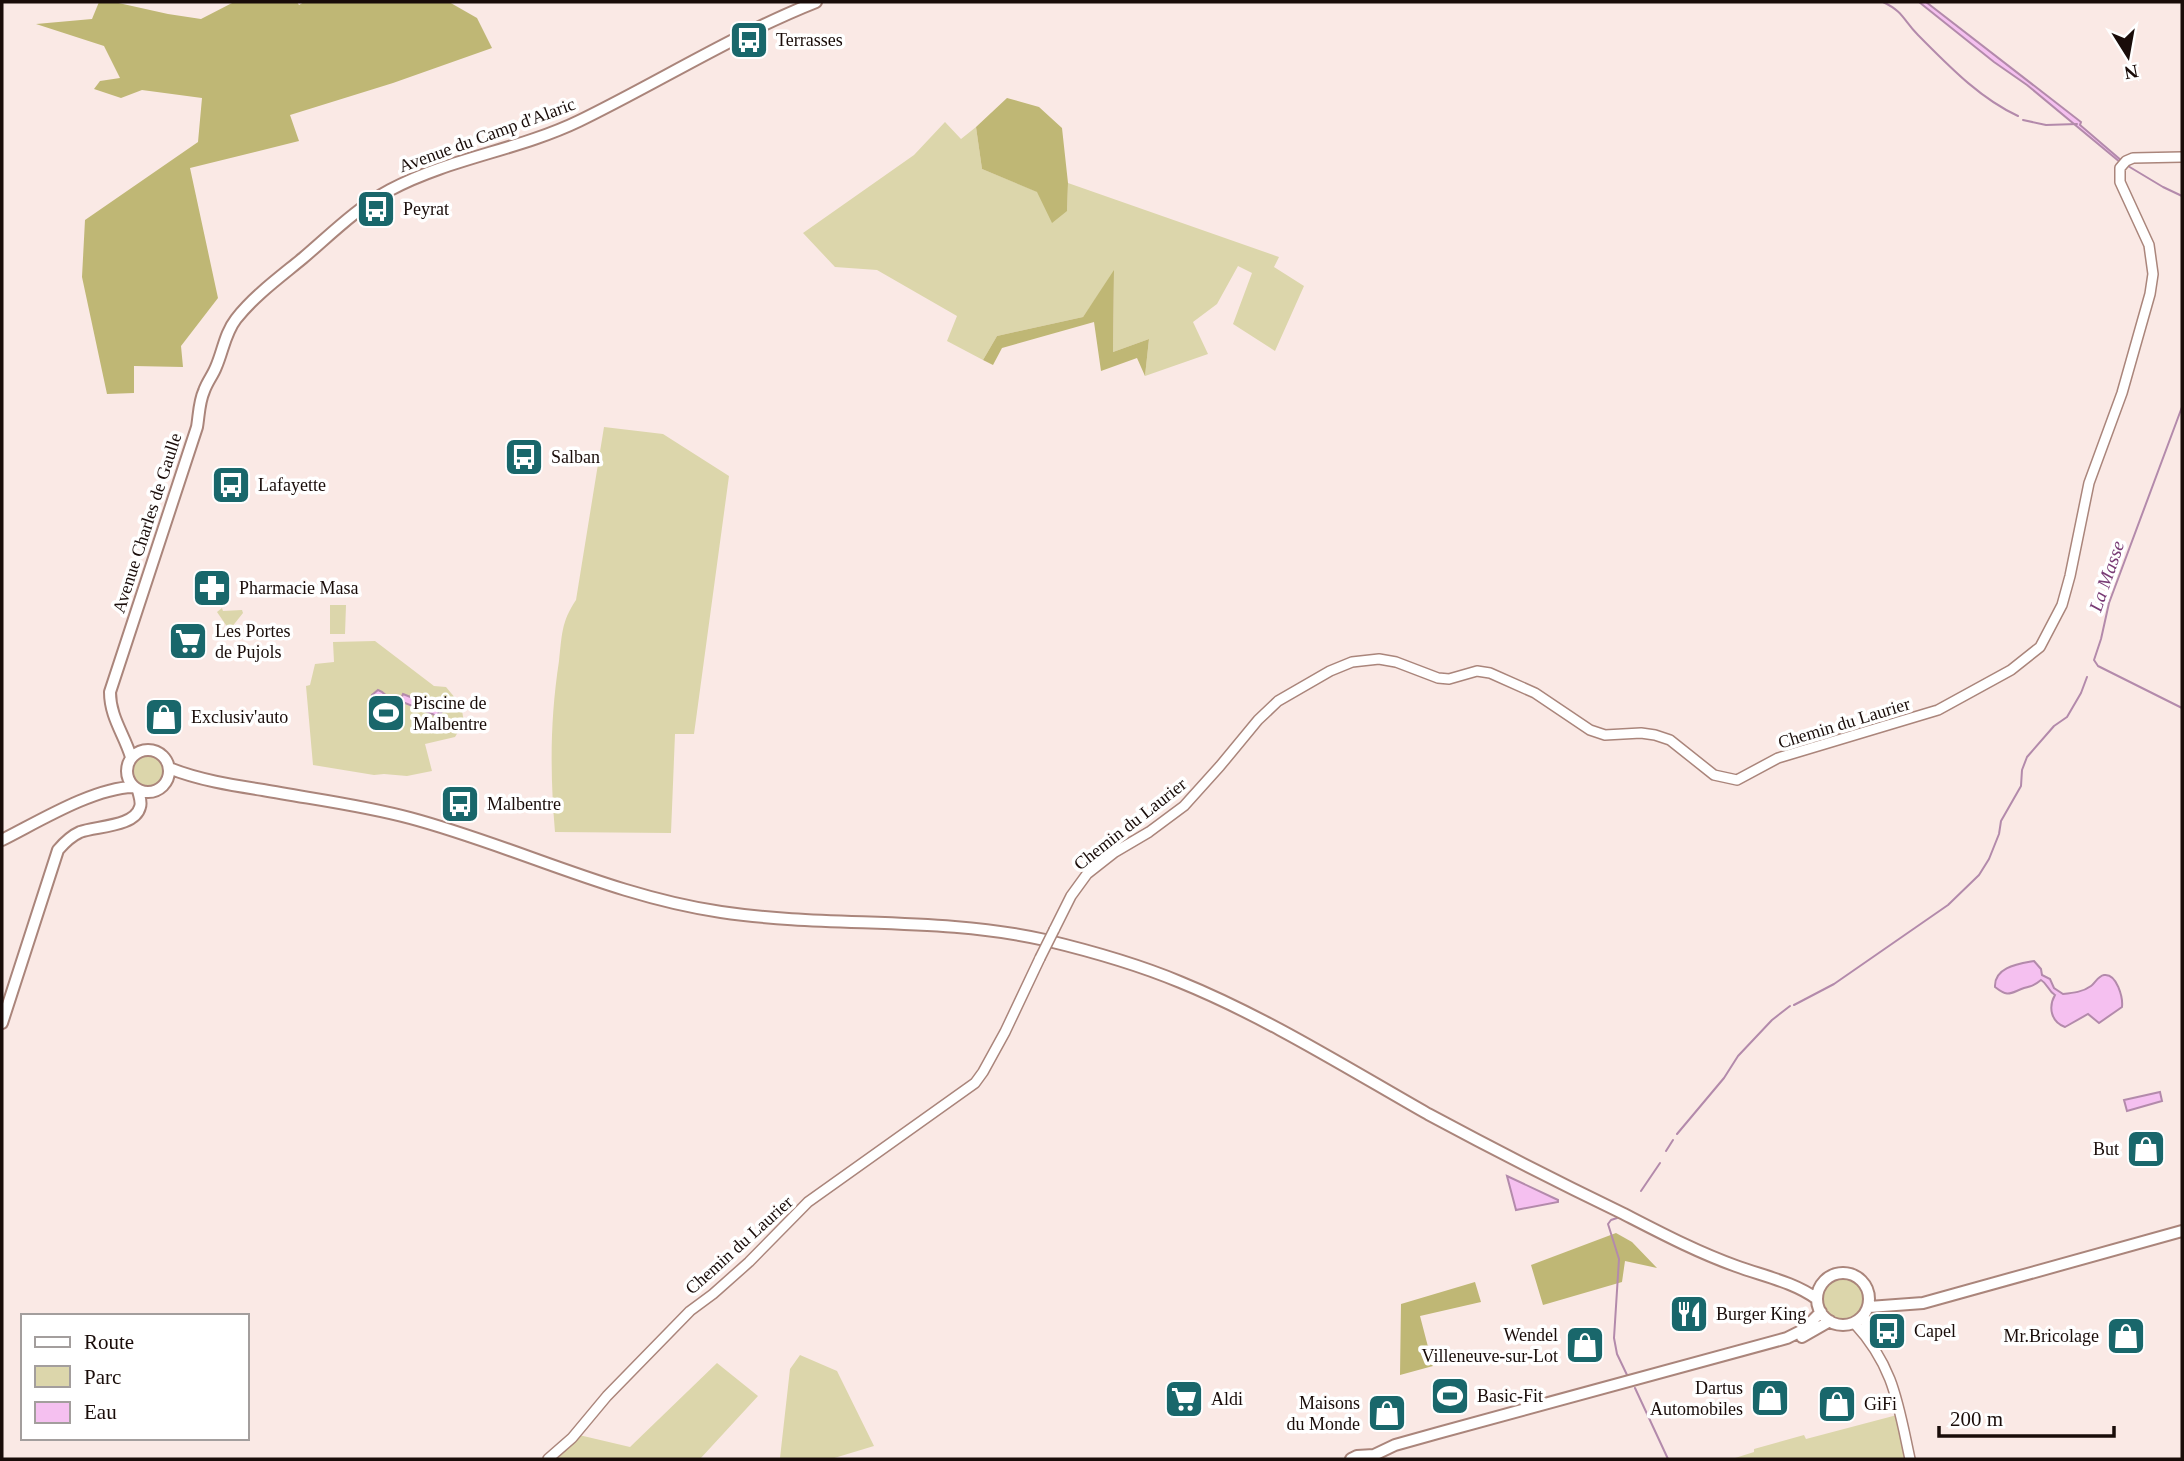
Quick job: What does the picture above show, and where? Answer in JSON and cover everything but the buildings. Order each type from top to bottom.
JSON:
[{"type":"main road","name":"Avenue du Camp d'Alaric","points":[[235,320],[253,300],[311,251],[390,190],[422,176],[563,128],[712,50],[816,2]]},
{"type":"main road","name":"Avenue Charles de Gaulle","points":[[142,750],[125,737],[116,724],[110,706],[110,692],[197,427],[204,389],[216,368],[235,320]]},
{"type":"main road","name":"Avenue Charles de Gaulle","points":[[125,737],[131,757]]},
{"type":"main road","points":[[99,794],[118,779],[126,770],[131,757],[142,750],[160,754],[169,768],[198,779]]},
{"type":"main road","points":[[166,782],[169,768]]},
{"type":"main road","points":[[2,1023],[58,850],[80,832],[129,820],[138,812],[141,805],[126,770]]},
{"type":"main road","points":[[80,832],[116,830],[137,823],[156,791],[166,782],[198,779],[358,806],[405,817],[446,828],[598,883],[660,901],[791,921],[929,927],[1005,934],[1112,957],[1176,980],[1223,1001],[1548,1177],[1688,1246],[1773,1278],[1817,1299]]},
{"type":"main road","points":[[2,840],[99,794],[123,787],[147,793],[156,791]]},
{"type":"main road","points":[[1864,1310],[1867,1287],[1854,1275],[1836,1274],[1821,1284],[1817,1299],[1821,1312],[1838,1325],[1864,1310],[1923,1303],[2182,1231]]},
{"type":"main road","points":[[1773,1278],[1821,1284]]},
{"type":"main road","points":[[1350,1459],[1357,1456],[1367,1458],[1395,1445],[1787,1338],[1802,1330],[1821,1312]]},
{"type":"main road","points":[[1381,1459],[1393,1451],[1789,1343],[1830,1321]]},
{"type":"street","name":"Chemin du Laurier","points":[[548,1459],[572,1438],[628,1373],[690,1311],[749,1262],[808,1202],[975,1083],[999,1042],[1070,896],[1087,874],[1184,806],[1258,720],[1278,701],[1352,662],[1379,659],[1449,679],[1477,671],[1490,673],[1535,693],[1590,730],[1605,735],[1641,733],[1670,740],[1714,775],[1737,780],[1778,758],[1938,710],[2011,670],[2040,648],[2062,605],[2089,483],[2122,393],[2150,294],[2153,274],[2149,245],[2120,182],[2119,171],[2123,163],[2133,158],[2182,157]]},
{"type":"street","points":[[1864,1310],[1868,1338],[1890,1375],[1910,1459]]},
{"type":"green space","points":[[945,122],[961,139],[976,127],[982,169],[1038,192],[1067,211],[1068,183],[1279,257],[1274,267],[1304,286],[1275,351],[1233,324],[1252,273],[1238,266],[1217,304],[1193,322],[1208,354],[1145,376],[1149,339],[1113,352],[1114,272],[1083,317],[997,336],[983,360],[947,341],[957,316],[877,270],[835,267],[803,233],[914,155]]},
{"type":"green space","points":[[604,427],[663,434],[729,476],[694,734],[675,734],[671,833],[555,832],[552,746],[556,683],[563,629],[576,600]]},
{"type":"green space","points":[[330,605],[346,605],[345,634],[330,634]]},
{"type":"green space","points":[[222,608],[223,611],[242,610],[243,613],[231,628],[228,628],[217,612]]},
{"type":"green space","name":"Piscine de Malbentre","points":[[375,641],[434,686],[446,687],[461,705],[464,722],[455,737],[425,744],[432,771],[407,776],[374,775],[313,765],[306,686],[310,685],[315,664],[334,662],[333,642]]},
{"type":"green space","points":[[149,754],[161,763],[164,775],[157,785],[143,789],[143,785],[136,780],[132,781],[131,771],[136,759]]},
{"type":"green space","points":[[1844,1277],[1860,1283],[1866,1299],[1860,1315],[1844,1321],[1828,1315],[1822,1299],[1828,1283]]},
{"type":"green space","points":[[800,1355],[837,1371],[874,1446],[831,1459],[780,1458],[790,1369]]},
{"type":"green space","points":[[717,1363],[758,1396],[700,1459],[555,1459],[579,1435],[630,1447]]},
{"type":"green space","points":[[1897,1415],[1908,1459],[1732,1459],[1754,1452],[1754,1449],[1804,1435],[1806,1439]]},
{"type":"shaded area","points":[[99,2],[114,2],[201,19],[234,2],[297,2],[299,5],[304,2],[449,2],[477,18],[492,48],[290,115],[299,141],[190,168],[218,298],[181,346],[183,367],[134,366],[134,393],[107,394],[82,277],[85,220],[198,142],[202,98],[142,90],[121,98],[94,89],[100,81],[120,78],[104,46],[36,24],[92,19]]},
{"type":"shaded area","points":[[1007,98],[1039,107],[1062,128],[1068,183],[1067,211],[1052,223],[1037,192],[982,169],[976,127]]},
{"type":"shaded area","points":[[1114,270],[1113,352],[1149,339],[1145,376],[1137,358],[1101,371],[1094,322],[1002,348],[993,365],[983,360],[997,336],[1083,317]]},
{"type":"shaded area","points":[[1616,1233],[1632,1242],[1657,1268],[1625,1261],[1622,1282],[1543,1305],[1531,1265]]},
{"type":"shaded area","points":[[1475,1282],[1481,1302],[1420,1316],[1433,1366],[1400,1375],[1401,1304]]},
{"type":"water","points":[[1919,2],[1926,2],[2081,122],[2080,125],[2122,161],[2121,163],[2027,85]]},
{"type":"water","points":[[378,690],[390,702],[391,711],[387,719],[378,717],[373,708],[372,695]]},
{"type":"water","points":[[403,694],[443,710],[437,716],[400,701]]},
{"type":"water","points":[[2034,961],[2041,969],[2042,975],[2050,979],[2054,988],[2063,994],[2085,990],[2100,977],[2109,975],[2116,982],[2122,1007],[2099,1023],[2088,1014],[2065,1027],[2054,1018],[2051,1009],[2055,995],[2041,980],[2010,994],[1995,987],[1998,975],[2003,971],[2014,965]]},
{"type":"water","points":[[2160,1092],[2162,1101],[2127,1111],[2124,1100]]},
{"type":"water","points":[[1507,1176],[1558,1200],[1558,1202],[1516,1210]]},
{"type":"waterway","name":"La Masse","points":[[1883,2],[1899,13],[1965,80],[1990,100],[2018,116]]},
{"type":"waterway","name":"La Masse","points":[[2023,120],[2046,125],[2077,124]]},
{"type":"waterway","name":"La Masse","points":[[2128,166],[2182,196]]},
{"type":"waterway","name":"La Masse","points":[[2182,407],[2109,603],[2094,660],[2098,666],[2182,708]]},
{"type":"waterway","points":[[1794,1005],[1834,984],[1948,905],[1979,875],[1989,859],[2001,821],[2021,786],[2022,770],[2027,757],[2054,726],[2067,717],[2087,677]]},
{"type":"waterway","points":[[1677,1134],[1724,1078],[1738,1056],[1772,1020],[1790,1006]]},
{"type":"waterway","points":[[1666,1151],[1673,1140]]},
{"type":"waterway","points":[[1641,1191],[1660,1163]]},
{"type":"waterway","points":[[1617,1218],[1608,1224],[1619,1259],[1614,1338],[1617,1354],[1628,1377]]},
{"type":"waterway","points":[[1635,1388],[1668,1459]]},
{"type":"place","name":"Terrasses","points":[[749,40]]},
{"type":"place","name":"Peyrat","points":[[376,209]]},
{"type":"place","name":"Salban","points":[[524,457]]},
{"type":"place","name":"Lafayette","points":[[231,485]]},
{"type":"place","name":"Pharmacie Masa","points":[[212,588]]},
{"type":"place","name":"Les Portes de Pujols","points":[[188,641]]},
{"type":"place","name":"Piscine de Malbentre","points":[[386,713]]},
{"type":"place","name":"Exclusiv'auto","points":[[164,717]]},
{"type":"place","name":"Malbentre","points":[[460,804]]},
{"type":"place","name":"But","points":[[2146,1149]]},
{"type":"place","name":"Burger King","points":[[1689,1314]]},
{"type":"place","name":"Capel","points":[[1887,1331]]},
{"type":"place","name":"Mr.Bricolage","points":[[2126,1336]]},
{"type":"place","name":"Wendel Villeneuve-sur-Lot","points":[[1585,1345]]},
{"type":"place","name":"Basic-Fit","points":[[1450,1396]]},
{"type":"place","name":"Dartus Automobiles","points":[[1770,1398]]},
{"type":"place","name":"Aldi","points":[[1184,1399]]},
{"type":"place","name":"GiFi","points":[[1837,1404]]},
{"type":"place","name":"Maisons du Monde","points":[[1387,1413]]}]
